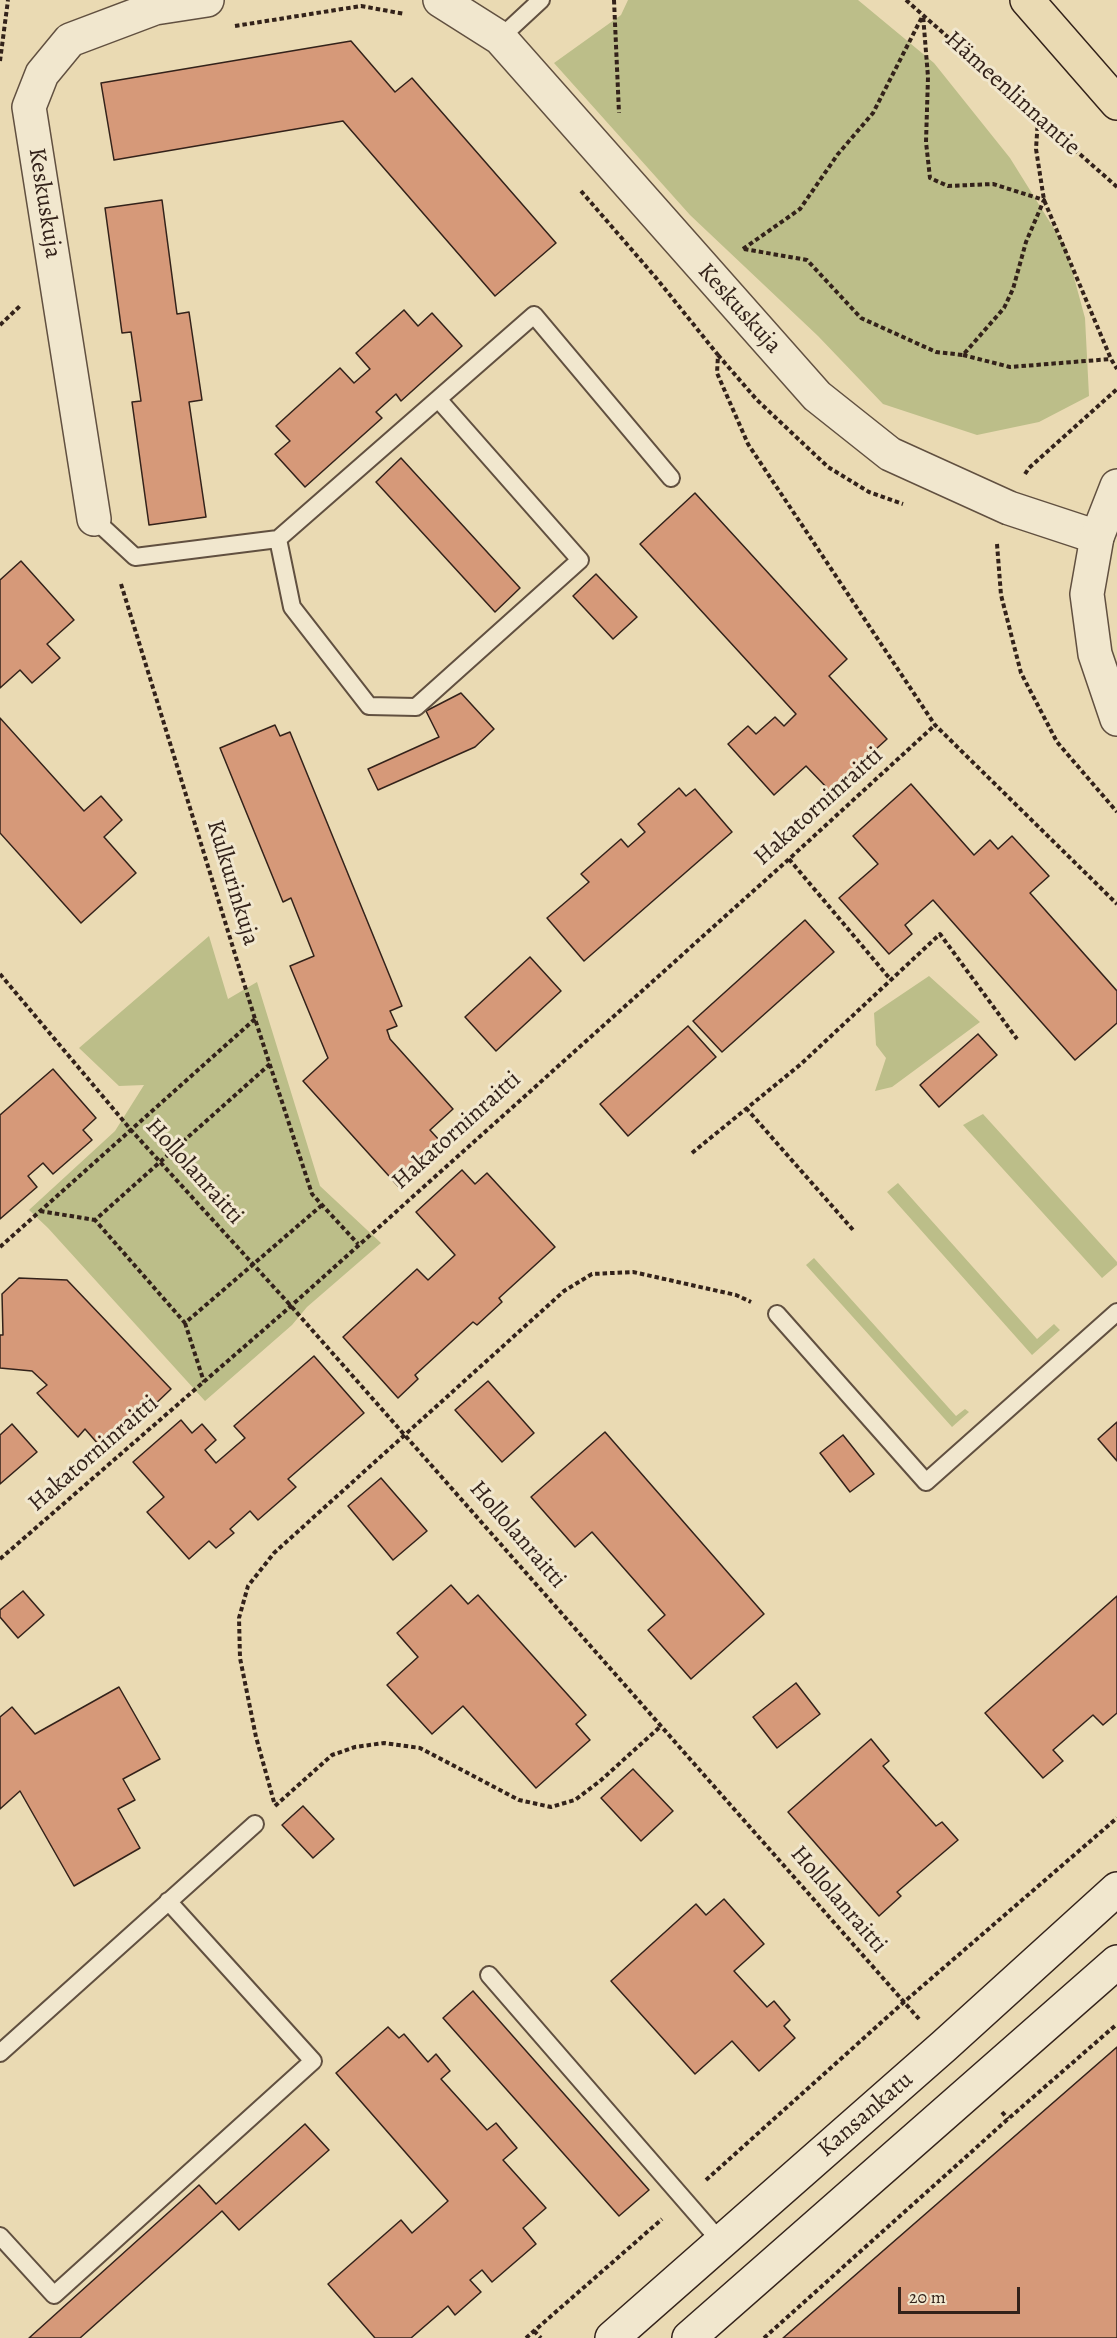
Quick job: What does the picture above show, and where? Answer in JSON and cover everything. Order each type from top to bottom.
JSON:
[{"type":"main road","points":[[1027,0],[1117,102]]},
{"type":"street","name":"Keskuskuja","points":[[94,519],[29,107],[42,74],[70,40],[154,8],[207,0]]},
{"type":"street","name":"Keskuskuja","points":[[440,0],[500,38],[817,396],[890,454],[1009,508],[1096,537]]},
{"type":"street","points":[[1117,486],[1096,537],[1087,594],[1095,654],[1117,719]]},
{"type":"street","name":"Kansankatu","points":[[612,2338],[944,2046],[1117,1889]]},
{"type":"street","points":[[689,2338],[1117,1962]]},
{"type":"lane","points":[[500,38],[541,0]]},
{"type":"lane","points":[[94,519],[135,557],[278,539],[534,315],[671,478]]},
{"type":"lane","points":[[278,539],[292,607],[369,706],[416,707],[580,560],[438,399]]},
{"type":"lane","points":[[777,1314],[926,1482],[1117,1312]]},
{"type":"lane","points":[[0,2053],[255,1824]]},
{"type":"lane","points":[[0,2236],[54,2295],[313,2061],[168,1901]]},
{"type":"lane","points":[[489,1975],[721,2242]]},
{"type":"path","points":[[0,61],[8,0]]},
{"type":"path","name":"Hämeenlinnantie","points":[[906,0],[1117,187]]},
{"type":"path","points":[[224,28],[361,6],[406,15]]},
{"type":"path","points":[[923,15],[928,77],[926,142],[930,178],[948,186],[993,184],[1044,200]]},
{"type":"path","points":[[657,279],[744,249],[800,209],[837,154],[873,113],[923,15]]},
{"type":"path","points":[[1038,119],[1036,148],[1044,200],[1117,369]]},
{"type":"path","points":[[581,191],[657,279],[718,355],[717,373],[748,444],[935,725],[1117,904]]},
{"type":"path","points":[[963,355],[1004,308],[1013,290],[1026,242],[1044,200]]},
{"type":"path","points":[[744,249],[807,260],[861,318],[936,352],[963,355],[1010,368],[1111,359]]},
{"type":"path","points":[[0,325],[28,299]]},
{"type":"path","points":[[1117,389],[1029,468],[997,537],[1001,595],[1021,674],[1057,741],[1117,812]]},
{"type":"path","name":"Kulkurinkuja","points":[[119,577],[255,1019],[312,1194],[358,1244]]},
{"type":"path","name":"Hakatorninraitti","points":[[0,1559],[291,1306],[935,725]]},
{"type":"path","points":[[789,859],[891,980]]},
{"type":"path","points":[[692,1154],[801,1064],[940,934],[1017,1039]]},
{"type":"path","name":"Hollolanraitti","points":[[0,974],[131,1130],[291,1306],[944,2046]]},
{"type":"path","points":[[0,1247],[255,1019]]},
{"type":"path","points":[[95,1220],[270,1064]]},
{"type":"path","points":[[746,1108],[854,1231]]},
{"type":"path","points":[[185,1323],[322,1205]]},
{"type":"path","points":[[40,1211],[95,1220],[185,1323],[204,1382]]},
{"type":"path","points":[[275,1806],[256,1737],[240,1658],[239,1618],[248,1586],[274,1553],[564,1291],[592,1274],[633,1272],[736,1295],[777,1314]]},
{"type":"path","points":[[255,1824],[332,1755],[355,1747],[384,1743],[420,1748],[519,1800],[551,1807],[574,1800],[661,1726]]},
{"type":"path","points":[[526,2338],[904,2002],[1117,1818]]},
{"type":"path","points":[[764,2338],[1008,2118],[1117,2024]]},
{"type":"path","points":[[979,2085],[1008,2118]]},
{"type":"path","points":[[534,2331],[541,2338]]},
{"type":"green space","points":[[628,0],[858,0],[934,63],[1010,158],[1066,248],[1085,318],[1089,396],[1039,422],[977,435],[883,404],[818,336],[690,215],[554,63],[621,15]]},
{"type":"green space","points":[[209,936],[228,999],[257,982],[320,1186],[381,1243],[307,1307],[292,1325],[205,1401],[29,1210],[115,1131],[144,1085],[119,1086],[79,1048]]},
{"type":"green space","points":[[929,976],[980,1022],[892,1087],[875,1091],[886,1058],[876,1045],[874,1013]]},
{"type":"green space","points":[[983,1114],[1117,1262],[1117,1265],[1102,1278],[963,1125]]},
{"type":"green space","points":[[898,1183],[1037,1339],[1054,1324],[1060,1330],[1032,1355],[887,1192]]},
{"type":"green space","points":[[814,1258],[956,1416],[965,1409],[969,1412],[952,1427],[806,1265]]},
{"type":"building","points":[[351,41],[395,92],[412,78],[556,243],[495,296],[343,121],[114,160],[101,83]]},
{"type":"building","points":[[162,200],[177,314],[189,312],[202,400],[189,402],[206,517],[149,525],[132,402],[141,401],[131,332],[122,333],[105,208]]},
{"type":"building","points":[[404,310],[418,326],[432,313],[462,346],[401,401],[396,394],[376,412],[382,418],[305,487],[275,454],[290,441],[276,426],[340,368],[354,383],[370,369],[356,353]]},
{"type":"building","points":[[401,458],[520,588],[495,612],[376,482]]},
{"type":"building","points":[[695,493],[847,659],[829,676],[887,739],[830,791],[806,766],[774,795],[728,744],[748,726],[756,734],[775,717],[784,726],[796,714],[640,544]]},
{"type":"building","points":[[21,561],[74,620],[47,644],[60,658],[32,683],[20,670],[0,688],[0,580]]},
{"type":"building","points":[[596,574],[637,617],[613,639],[573,596]]},
{"type":"building","points":[[461,693],[494,729],[475,747],[378,790],[368,769],[439,737],[426,711]]},
{"type":"building","points":[[0,718],[84,811],[101,796],[122,820],[104,837],[136,873],[81,923],[0,833]]},
{"type":"building","points":[[275,725],[280,736],[290,732],[402,1006],[390,1011],[397,1026],[387,1030],[390,1039],[453,1109],[430,1130],[440,1141],[420,1159],[424,1163],[398,1186],[303,1081],[328,1058],[290,966],[314,956],[291,898],[283,902],[220,748]]},
{"type":"building","points":[[911,784],[974,855],[990,840],[998,849],[1012,836],[1049,876],[1030,893],[1117,991],[1117,1023],[1075,1060],[933,900],[905,925],[912,934],[889,954],[839,898],[878,864],[853,836]]},
{"type":"building","points":[[679,788],[686,796],[695,789],[732,832],[584,961],[547,918],[589,882],[581,874],[621,839],[628,847],[645,832],[638,824]]},
{"type":"building","points":[[805,920],[834,952],[722,1052],[693,1021]]},
{"type":"building","points":[[530,957],[561,991],[496,1051],[465,1017]]},
{"type":"building","points":[[688,1026],[716,1057],[628,1136],[600,1104]]},
{"type":"building","points":[[978,1034],[997,1055],[939,1107],[920,1085]]},
{"type":"building","points":[[53,1069],[96,1118],[83,1130],[92,1140],[53,1174],[43,1163],[28,1176],[37,1187],[0,1219],[0,1115]]},
{"type":"building","points":[[462,1170],[475,1184],[487,1173],[555,1247],[499,1298],[502,1302],[477,1325],[473,1322],[415,1375],[418,1379],[398,1398],[343,1337],[417,1269],[428,1280],[455,1255],[416,1212]]},
{"type":"building","points":[[19,1278],[67,1280],[171,1389],[105,1452],[85,1429],[78,1437],[37,1393],[47,1385],[32,1371],[0,1368],[0,1335],[3,1335],[2,1294]]},
{"type":"building","points":[[314,1356],[364,1413],[288,1479],[296,1487],[258,1520],[250,1511],[230,1529],[234,1533],[216,1548],[209,1541],[189,1559],[147,1512],[164,1497],[133,1462],[181,1420],[192,1433],[202,1424],[216,1440],[205,1450],[216,1463],[245,1438],[234,1426]]},
{"type":"building","points":[[488,1381],[534,1433],[502,1462],[455,1410]]},
{"type":"building","points":[[1117,1422],[1117,1461],[1098,1439]]},
{"type":"building","points":[[12,1424],[37,1452],[0,1484],[0,1435]]},
{"type":"building","points":[[605,1432],[764,1614],[691,1679],[648,1630],[665,1615],[592,1532],[575,1547],[531,1497]]},
{"type":"building","points":[[843,1435],[874,1474],[850,1492],[820,1453]]},
{"type":"building","points":[[381,1478],[427,1531],[393,1560],[348,1506]]},
{"type":"building","points":[[451,1585],[468,1604],[478,1595],[586,1715],[576,1724],[590,1740],[536,1788],[463,1706],[432,1734],[387,1685],[418,1657],[397,1633]]},
{"type":"building","points":[[23,1591],[44,1615],[18,1638],[0,1617],[0,1610]]},
{"type":"building","points":[[1117,1596],[1117,1713],[1103,1725],[1093,1715],[1053,1750],[1063,1761],[1043,1778],[985,1713]]},
{"type":"building","points":[[796,1683],[820,1714],[777,1748],[753,1717]]},
{"type":"building","points":[[119,1687],[160,1759],[123,1779],[135,1800],[118,1809],[140,1848],[74,1886],[20,1791],[0,1809],[0,1717],[12,1707],[35,1734]]},
{"type":"building","points":[[871,1739],[889,1761],[883,1766],[936,1826],[942,1822],[958,1840],[897,1892],[901,1896],[879,1916],[788,1812]]},
{"type":"building","points":[[633,1769],[673,1811],[641,1841],[601,1798]]},
{"type":"building","points":[[303,1806],[334,1839],[313,1858],[282,1825]]},
{"type":"building","points":[[724,1899],[764,1944],[734,1971],[767,2007],[774,2001],[790,2020],[784,2026],[795,2038],[759,2071],[732,2041],[695,2074],[611,1981],[696,1904],[706,1915]]},
{"type":"building","points":[[473,1991],[649,2190],[619,2216],[443,2018]]},
{"type":"building","points":[[388,2027],[399,2038],[404,2034],[428,2062],[436,2054],[450,2071],[441,2079],[487,2130],[496,2123],[517,2148],[503,2160],[546,2208],[523,2228],[536,2244],[492,2282],[482,2270],[470,2280],[481,2292],[455,2315],[448,2306],[411,2338],[375,2338],[328,2284],[401,2220],[412,2233],[448,2201],[336,2073]]},
{"type":"building","points":[[1117,2047],[1117,2338],[783,2338]]},
{"type":"building","points":[[305,2124],[329,2150],[239,2230],[222,2211],[80,2338],[29,2338],[199,2185],[216,2204]]}]
